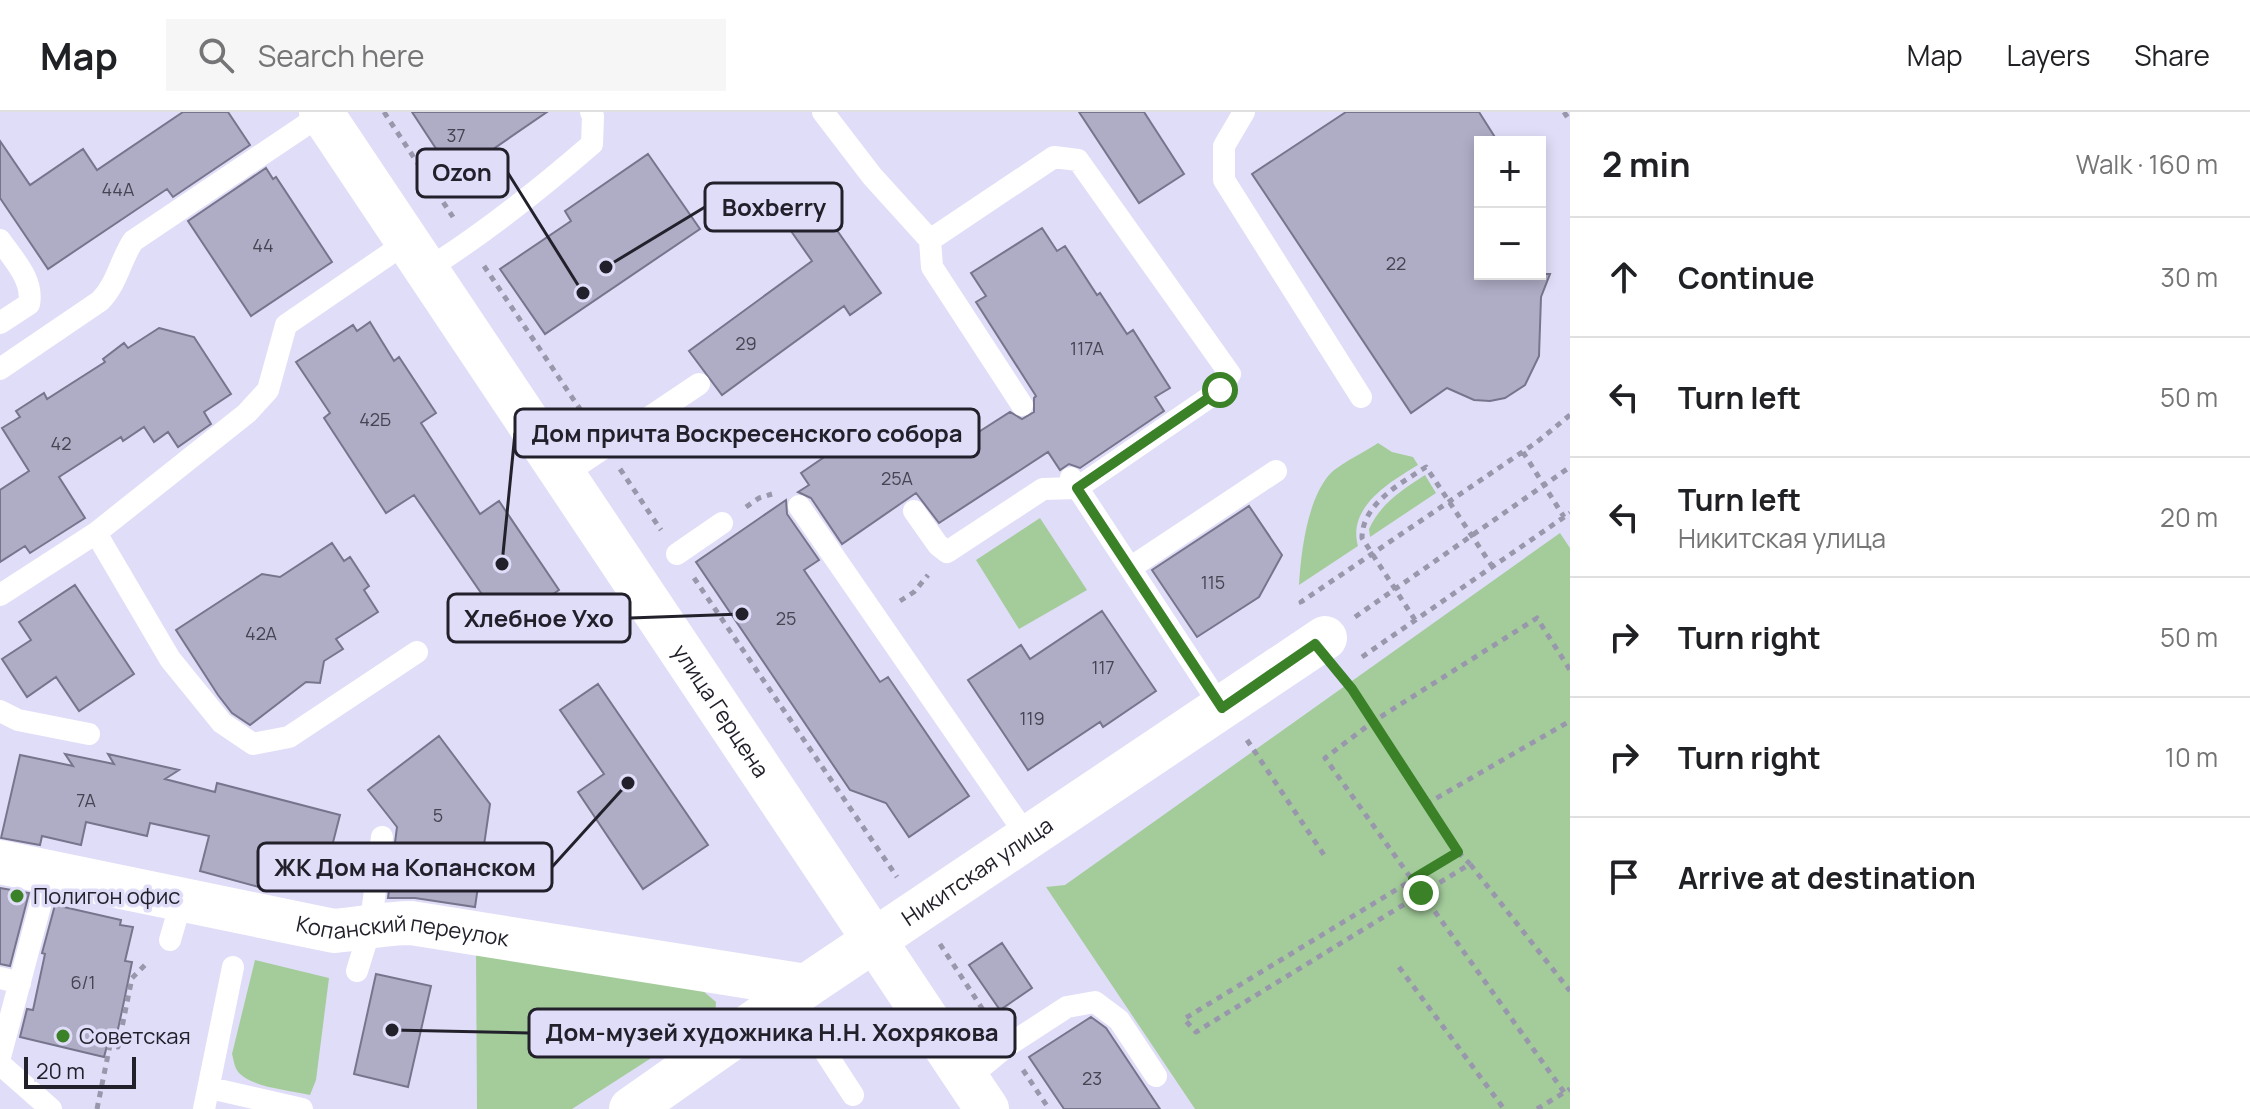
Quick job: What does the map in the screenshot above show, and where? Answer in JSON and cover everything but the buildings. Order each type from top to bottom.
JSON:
[{"type":"street","name":"улица Герцена","points":[[322,113],[977,1094]]},
{"type":"street","name":"Никитская улица","points":[[631,1109],[798,992],[1029,839],[1234,724],[1332,648]]},
{"type":"street","name":"Копанский переулок","points":[[0,862],[49,872],[169,929],[334,931],[411,923],[798,992]]},
{"type":"lane","points":[[0,595],[96,533],[247,413],[268,390],[286,325],[416,256],[469,243],[592,144],[591,112]]},
{"type":"lane","points":[[823,112],[872,176],[930,240],[932,267],[1022,405]]},
{"type":"lane","points":[[1244,112],[1224,146],[1224,180],[1361,397]]},
{"type":"lane","points":[[0,369],[100,301],[112,289],[120,261],[133,241],[322,113]]},
{"type":"lane","points":[[914,511],[938,545],[947,552],[1043,489],[1073,482],[1220,390],[1230,374],[1078,160],[1054,157],[930,240]]},
{"type":"lane","points":[[0,240],[31,292],[29,304],[0,323]]},
{"type":"lane","points":[[562,476],[699,384]]},
{"type":"lane","points":[[1130,568],[1276,471]]},
{"type":"lane","points":[[1073,482],[1234,724]]},
{"type":"lane","points":[[799,506],[1029,839]]},
{"type":"lane","points":[[677,554],[722,523]]},
{"type":"lane","points":[[96,533],[170,659],[222,723],[253,744],[289,737],[417,652]]},
{"type":"lane","points":[[0,711],[18,720],[89,734]]},
{"type":"lane","points":[[357,971],[370,929],[382,837]]},
{"type":"lane","points":[[0,1057],[10,980],[49,872]]},
{"type":"lane","points":[[233,967],[207,1098],[302,1109]]},
{"type":"lane","points":[[798,992],[853,1095]]},
{"type":"lane","points":[[977,1094],[1007,1046],[1067,1007],[1095,1002],[1119,1020],[1156,1076]]},
{"type":"lane","points":[[0,1064],[51,1109]]},
{"type":"path","points":[[384,112],[459,227]]},
{"type":"path","points":[[1564,112],[1570,121]]},
{"type":"path","points":[[1309,596],[1523,452],[1570,415]]},
{"type":"path","points":[[1523,452],[1567,515],[1415,620],[1332,648],[1352,689],[1428,803],[1570,721]]},
{"type":"path","points":[[1415,620],[1362,538],[1363,526],[1377,504],[1405,480],[1426,467],[1492,566]]},
{"type":"path","points":[[1372,606],[1570,467]]},
{"type":"path","points":[[1537,1109],[1567,1090],[1325,758],[1374,721],[1537,618],[1570,670]]},
{"type":"path","points":[[1374,721],[1458,852],[1570,991]]},
{"type":"path","points":[[1234,724],[1324,855]]},
{"type":"path","points":[[1458,852],[1184,1019],[1196,1032],[1470,864]]},
{"type":"path","points":[[97,1109],[110,1045],[118,1047],[132,978],[151,960],[169,929]]},
{"type":"path","points":[[1399,967],[1504,1109]]},
{"type":"path","points":[[94,1076],[103,1078]]},
{"type":"green space","points":[[1378,443],[1392,452],[1413,457],[1418,465],[1373,497],[1359,519],[1356,532],[1358,546],[1299,585],[1306,527],[1321,486],[1333,471]]},
{"type":"green space","points":[[1425,475],[1436,493],[1370,537],[1369,529],[1386,504]]},
{"type":"green space","points":[[1040,518],[1087,590],[1019,629],[976,560]]},
{"type":"green space","points":[[1560,533],[1570,548],[1570,1109],[1195,1109],[1046,887],[1065,885]]},
{"type":"green space","points":[[476,951],[696,985],[716,1002],[715,1017],[572,1109],[477,1109]]},
{"type":"green space","points":[[255,960],[329,978],[316,1080],[310,1095],[253,1082],[239,1073],[235,1066],[232,1054]]},
{"type":"place","name":"Boxberry","points":[[606,267]]},
{"type":"place","name":"Ozon","points":[[583,293]]},
{"type":"place","name":"Дом причта Воскресенского собора","points":[[502,564]]},
{"type":"place","name":"Хлебное Ухо","points":[[742,614]]},
{"type":"place","name":"ЖК Дом на Копанском","points":[[628,783]]},
{"type":"place","name":"Полигон офис","points":[[17,896]]},
{"type":"place","name":"Дом-музей художника Н.Н. Хохрякова","points":[[392,1030]]},
{"type":"place","name":"Советская","points":[[63,1036]]},
{"type":"route","points":[[1220,390],[1077,488],[1222,708],[1315,644],[1352,689],[1458,852],[1413,879],[1421,893]]}]
